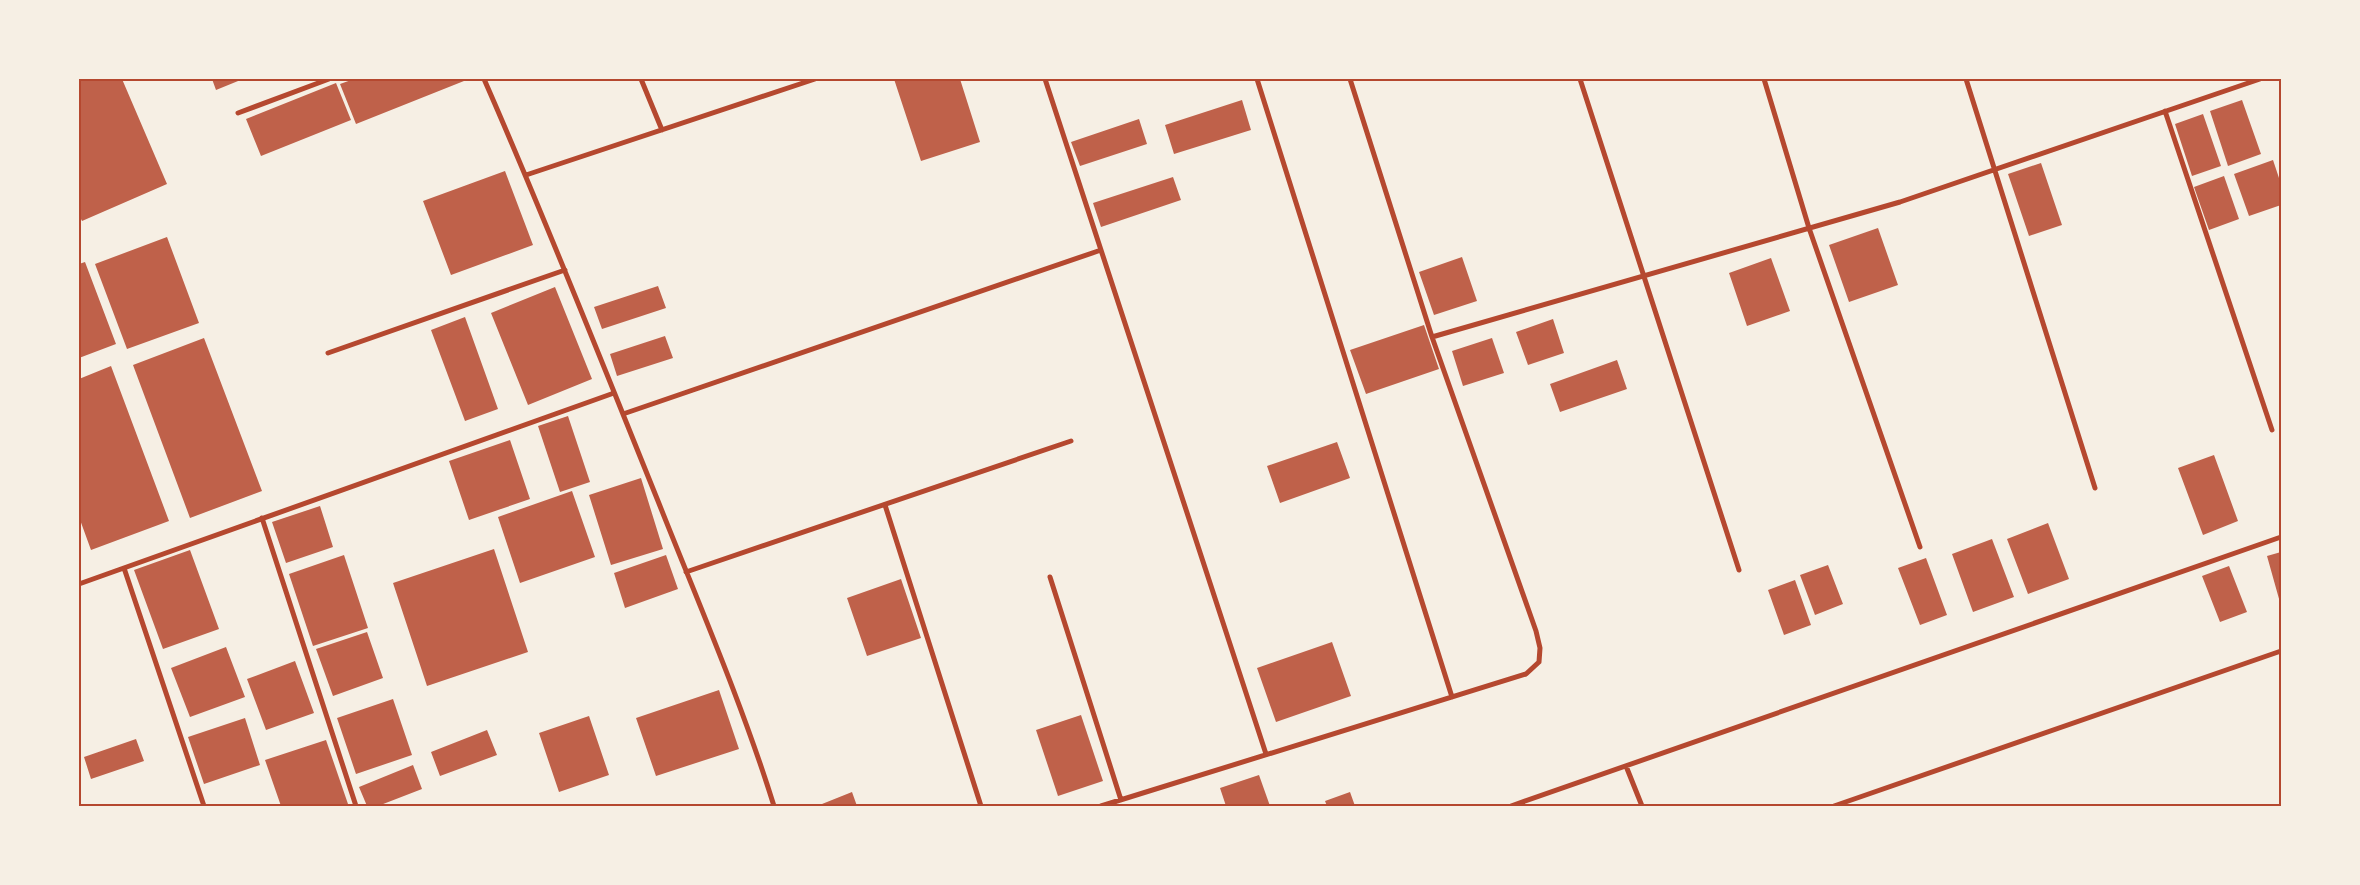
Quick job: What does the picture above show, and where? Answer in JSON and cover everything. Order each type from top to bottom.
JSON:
[{"type":"street","points":[[238,113],[329,79]]},
{"type":"street","points":[[484,79],[526,175],[623,414],[765,776],[774,806]]},
{"type":"street","points":[[641,79],[662,130]]},
{"type":"street","points":[[526,175],[816,79]]},
{"type":"street","points":[[1045,79],[1266,754]]},
{"type":"street","points":[[1257,79],[1452,697]]},
{"type":"street","points":[[1101,806],[1526,674],[1539,662],[1540,648],[1536,631],[1432,337],[1350,79]]},
{"type":"street","points":[[1580,79],[1739,570]]},
{"type":"street","points":[[1764,79],[1808,228],[1920,547]]},
{"type":"street","points":[[1966,79],[1993,170],[2096,488]]},
{"type":"street","points":[[1432,337],[1900,202],[2260,79]]},
{"type":"street","points":[[2165,111],[2272,430]]},
{"type":"street","points":[[623,414],[1101,250]]},
{"type":"street","points":[[328,353],[565,270]]},
{"type":"street","points":[[79,584],[614,393]]},
{"type":"street","points":[[686,572],[1070,441]]},
{"type":"street","points":[[885,505],[980,806]]},
{"type":"street","points":[[262,518],[356,806]]},
{"type":"street","points":[[1511,806],[2281,537]]},
{"type":"street","points":[[124,568],[204,806]]},
{"type":"street","points":[[1050,577],[1121,800]]},
{"type":"street","points":[[1834,806],[2281,651]]},
{"type":"street","points":[[1626,766],[1642,806]]},
{"type":"building","points":[[79,79],[122,79],[167,184],[82,221],[79,215]]},
{"type":"building","points":[[212,79],[243,79],[216,90]]},
{"type":"building","points":[[354,79],[469,79],[356,124],[340,84]]},
{"type":"building","points":[[894,79],[960,79],[980,142],[921,161]]},
{"type":"building","points":[[336,83],[351,120],[261,156],[246,119]]},
{"type":"building","points":[[1242,100],[1251,130],[1174,154],[1165,125]]},
{"type":"building","points":[[2242,100],[2261,154],[2228,166],[2210,111]]},
{"type":"building","points":[[2203,114],[2221,166],[2192,176],[2175,124]]},
{"type":"building","points":[[1139,119],[1147,144],[1080,166],[1071,142]]},
{"type":"building","points":[[2273,160],[2281,184],[2281,205],[2249,216],[2234,174]]},
{"type":"building","points":[[2041,163],[2062,225],[2029,236],[2008,174]]},
{"type":"building","points":[[505,171],[533,245],[451,275],[423,201]]},
{"type":"building","points":[[2224,176],[2239,219],[2209,230],[2194,187]]},
{"type":"building","points":[[1173,177],[1181,200],[1101,227],[1093,203]]},
{"type":"building","points":[[1878,228],[1898,285],[1849,302],[1829,245]]},
{"type":"building","points":[[167,237],[199,323],[127,349],[95,264]]},
{"type":"building","points":[[1462,257],[1477,301],[1434,315],[1419,272]]},
{"type":"building","points":[[1771,258],[1790,311],[1747,326],[1729,273]]},
{"type":"building","points":[[85,262],[116,344],[79,358],[79,264]]},
{"type":"building","points":[[658,286],[666,308],[602,329],[594,307]]},
{"type":"building","points":[[555,287],[592,379],[528,405],[491,313]]},
{"type":"building","points":[[465,317],[498,409],[465,421],[431,330]]},
{"type":"building","points":[[1553,319],[1564,353],[1528,365],[1516,332]]},
{"type":"building","points":[[1424,325],[1439,369],[1366,394],[1350,350]]},
{"type":"building","points":[[665,336],[673,358],[617,376],[610,354]]},
{"type":"building","points":[[204,338],[262,491],[190,518],[133,365]]},
{"type":"building","points":[[1492,338],[1504,373],[1463,386],[1452,351]]},
{"type":"building","points":[[1617,360],[1627,389],[1560,412],[1550,384]]},
{"type":"building","points":[[111,366],[169,521],[91,550],[79,517],[79,379]]},
{"type":"building","points":[[568,416],[590,482],[560,492],[538,426]]},
{"type":"building","points":[[510,440],[530,499],[469,520],[449,461]]},
{"type":"building","points":[[1337,442],[1350,478],[1280,503],[1267,466]]},
{"type":"building","points":[[2214,455],[2238,521],[2203,535],[2178,468]]},
{"type":"building","points":[[641,478],[663,549],[611,565],[589,495]]},
{"type":"building","points":[[572,491],[595,557],[520,583],[498,517]]},
{"type":"building","points":[[320,506],[333,547],[286,563],[272,522]]},
{"type":"building","points":[[2048,523],[2069,579],[2028,594],[2007,539]]},
{"type":"building","points":[[1992,539],[2014,597],[1973,612],[1952,554]]},
{"type":"building","points":[[494,549],[528,652],[427,686],[393,583]]},
{"type":"building","points":[[190,550],[219,629],[163,649],[134,570]]},
{"type":"building","points":[[2281,552],[2281,606],[2267,556]]},
{"type":"building","points":[[344,555],[368,628],[313,646],[289,574]]},
{"type":"building","points":[[666,555],[678,589],[625,608],[614,573]]},
{"type":"building","points":[[1926,558],[1947,615],[1920,625],[1898,568]]},
{"type":"building","points":[[1828,565],[1843,604],[1815,615],[1800,575]]},
{"type":"building","points":[[2229,566],[2247,612],[2220,622],[2202,576]]},
{"type":"building","points":[[901,579],[921,638],[867,656],[847,598]]},
{"type":"building","points":[[1795,580],[1811,625],[1784,635],[1768,590]]},
{"type":"building","points":[[367,632],[383,678],[333,696],[316,649]]},
{"type":"building","points":[[1332,642],[1351,696],[1276,722],[1257,668]]},
{"type":"building","points":[[226,647],[245,697],[190,717],[171,668]]},
{"type":"building","points":[[295,661],[314,713],[266,730],[247,679]]},
{"type":"building","points":[[719,690],[739,749],[656,776],[636,718]]},
{"type":"building","points":[[393,699],[412,755],[356,774],[337,718]]},
{"type":"building","points":[[1081,715],[1103,781],[1058,796],[1036,730]]},
{"type":"building","points":[[589,716],[609,775],[559,792],[539,733]]},
{"type":"building","points":[[245,718],[260,765],[204,784],[188,737]]},
{"type":"building","points":[[487,730],[497,755],[440,776],[431,752]]},
{"type":"building","points":[[136,739],[144,761],[91,779],[84,757]]},
{"type":"building","points":[[326,740],[348,804],[342,806],[281,806],[265,760]]},
{"type":"building","points":[[413,765],[422,789],[378,806],[367,806],[359,787]]},
{"type":"building","points":[[1259,775],[1270,806],[1226,806],[1220,788]]},
{"type":"building","points":[[852,792],[857,806],[817,806]]},
{"type":"building","points":[[1350,792],[1355,806],[1327,806],[1325,801]]}]
